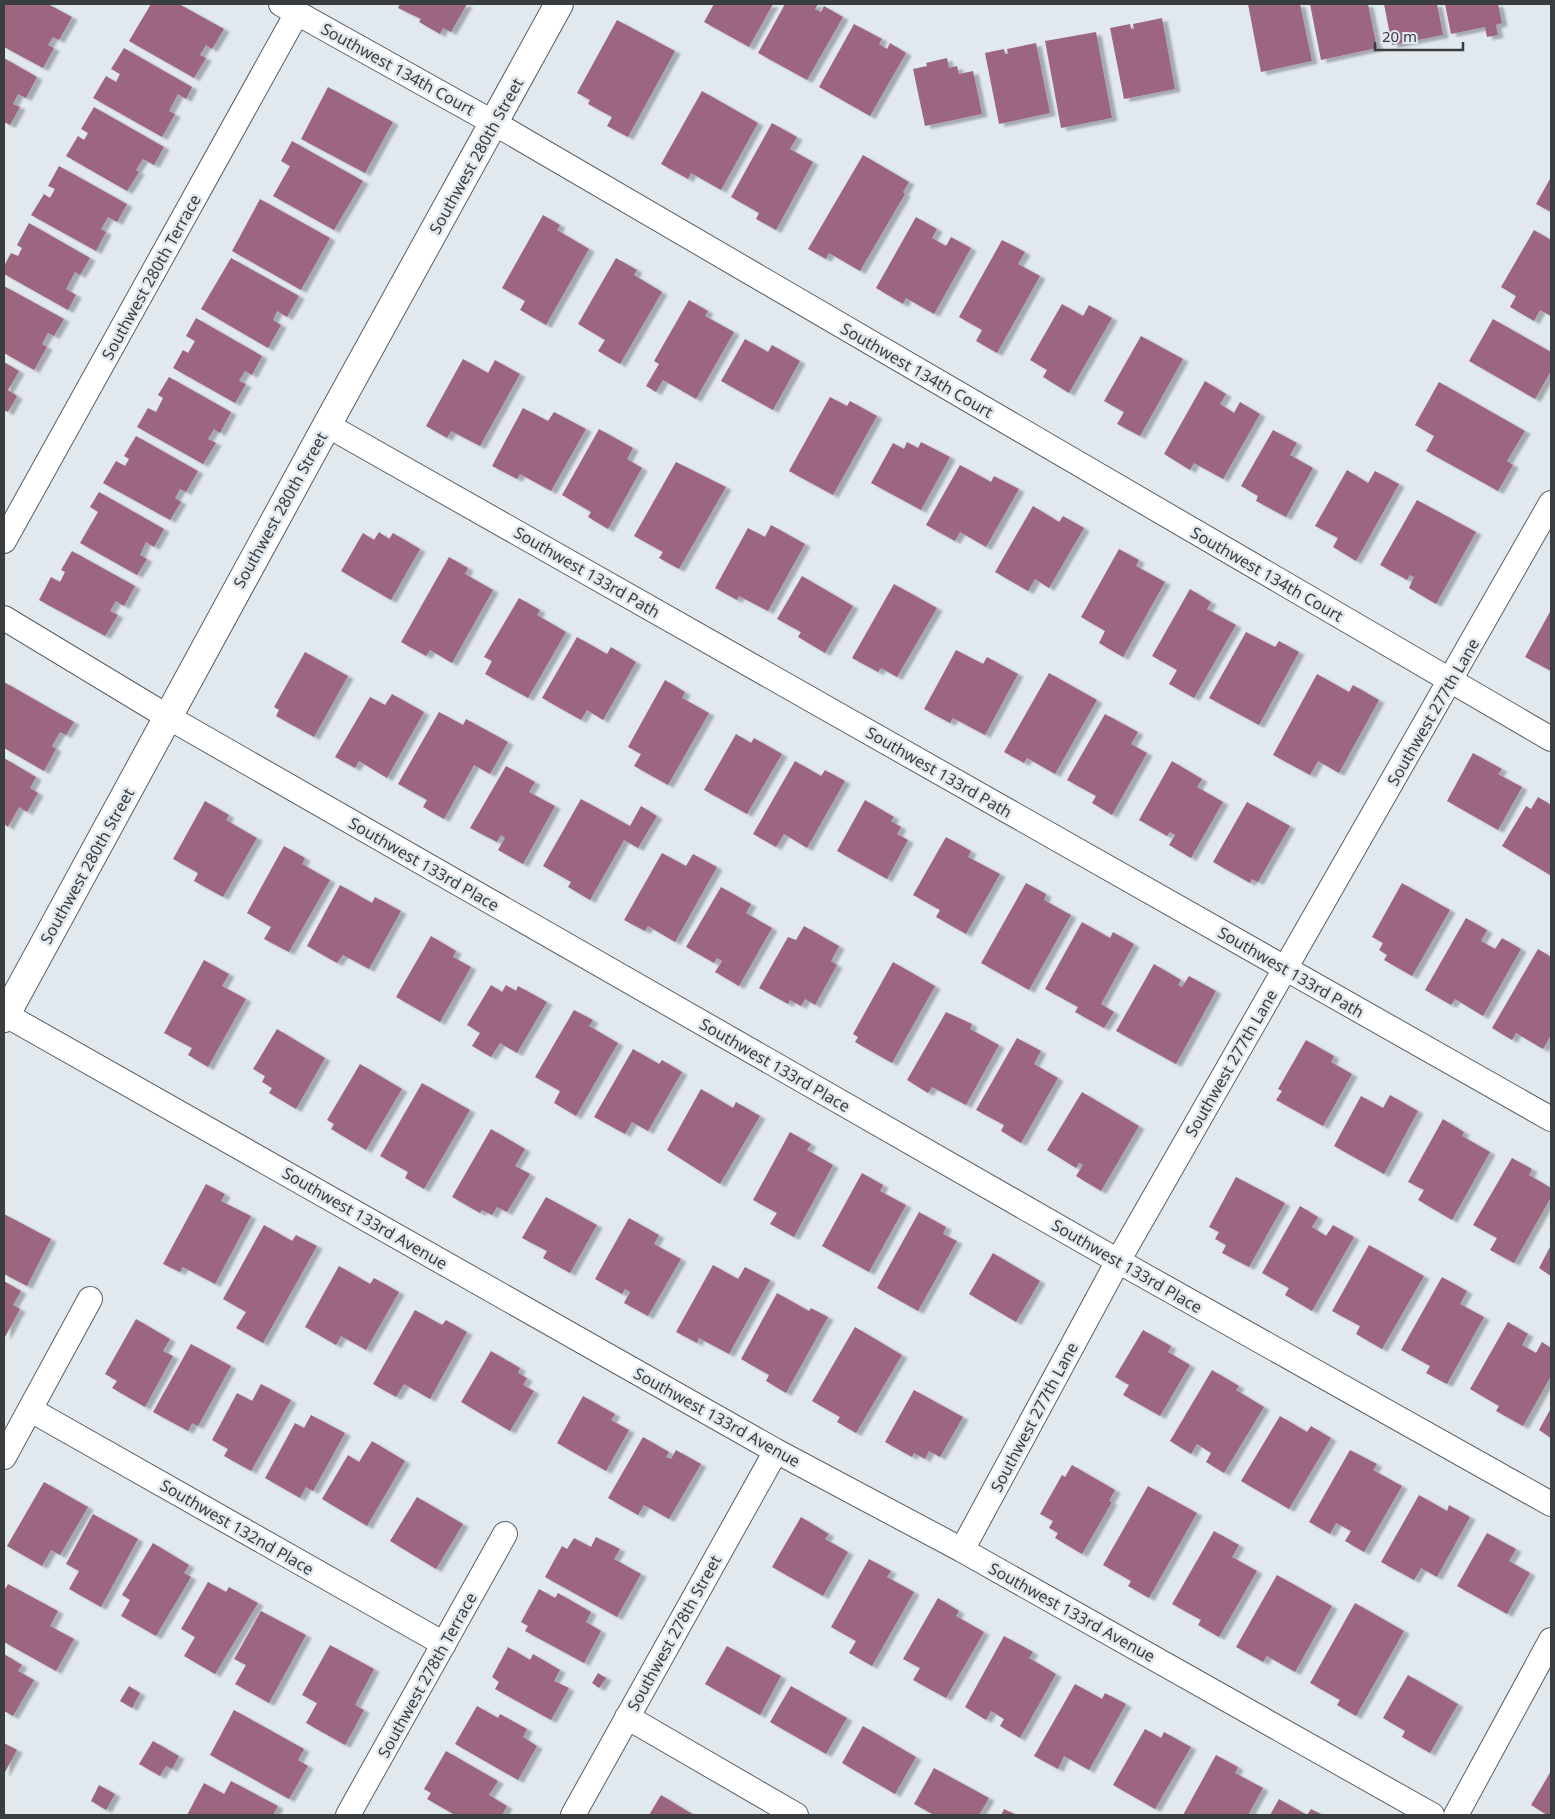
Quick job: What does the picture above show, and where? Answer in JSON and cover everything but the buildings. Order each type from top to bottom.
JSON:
[{"type":"street","name":"Southwest 280th Street","points":[[5,1016],[559,4]]},
{"type":"street","name":"Southwest 134th Court","points":[[289,8],[494,123],[1551,739]]},
{"type":"street","name":"Southwest 280th Terrace","points":[[4,541],[289,8]]},
{"type":"street","name":"Southwest 133rd Path","points":[[327,425],[1551,1120]]},
{"type":"street","name":"Southwest 277th Lane","points":[[962,1550],[1118,1261],[1451,682],[1551,503]]},
{"type":"street","name":"Southwest 133rd Place","points":[[4,618],[168,717],[1118,1261],[1551,1504]]},
{"type":"street","name":"Southwest 133rd Avenue","points":[[5,1016],[776,1451],[962,1550],[1432,1815]]},
{"type":"street","points":[[4,1457],[90,1299]]},
{"type":"street","name":"Southwest 132nd Place","points":[[31,1410],[444,1644]]},
{"type":"street","name":"Southwest 278th Street","points":[[573,1815],[776,1451]]},
{"type":"street","name":"Southwest 278th Terrace","points":[[348,1815],[506,1534]]},
{"type":"street","points":[[1456,1815],[1551,1640]]},
{"type":"street","points":[[627,1717],[796,1815]]}]
